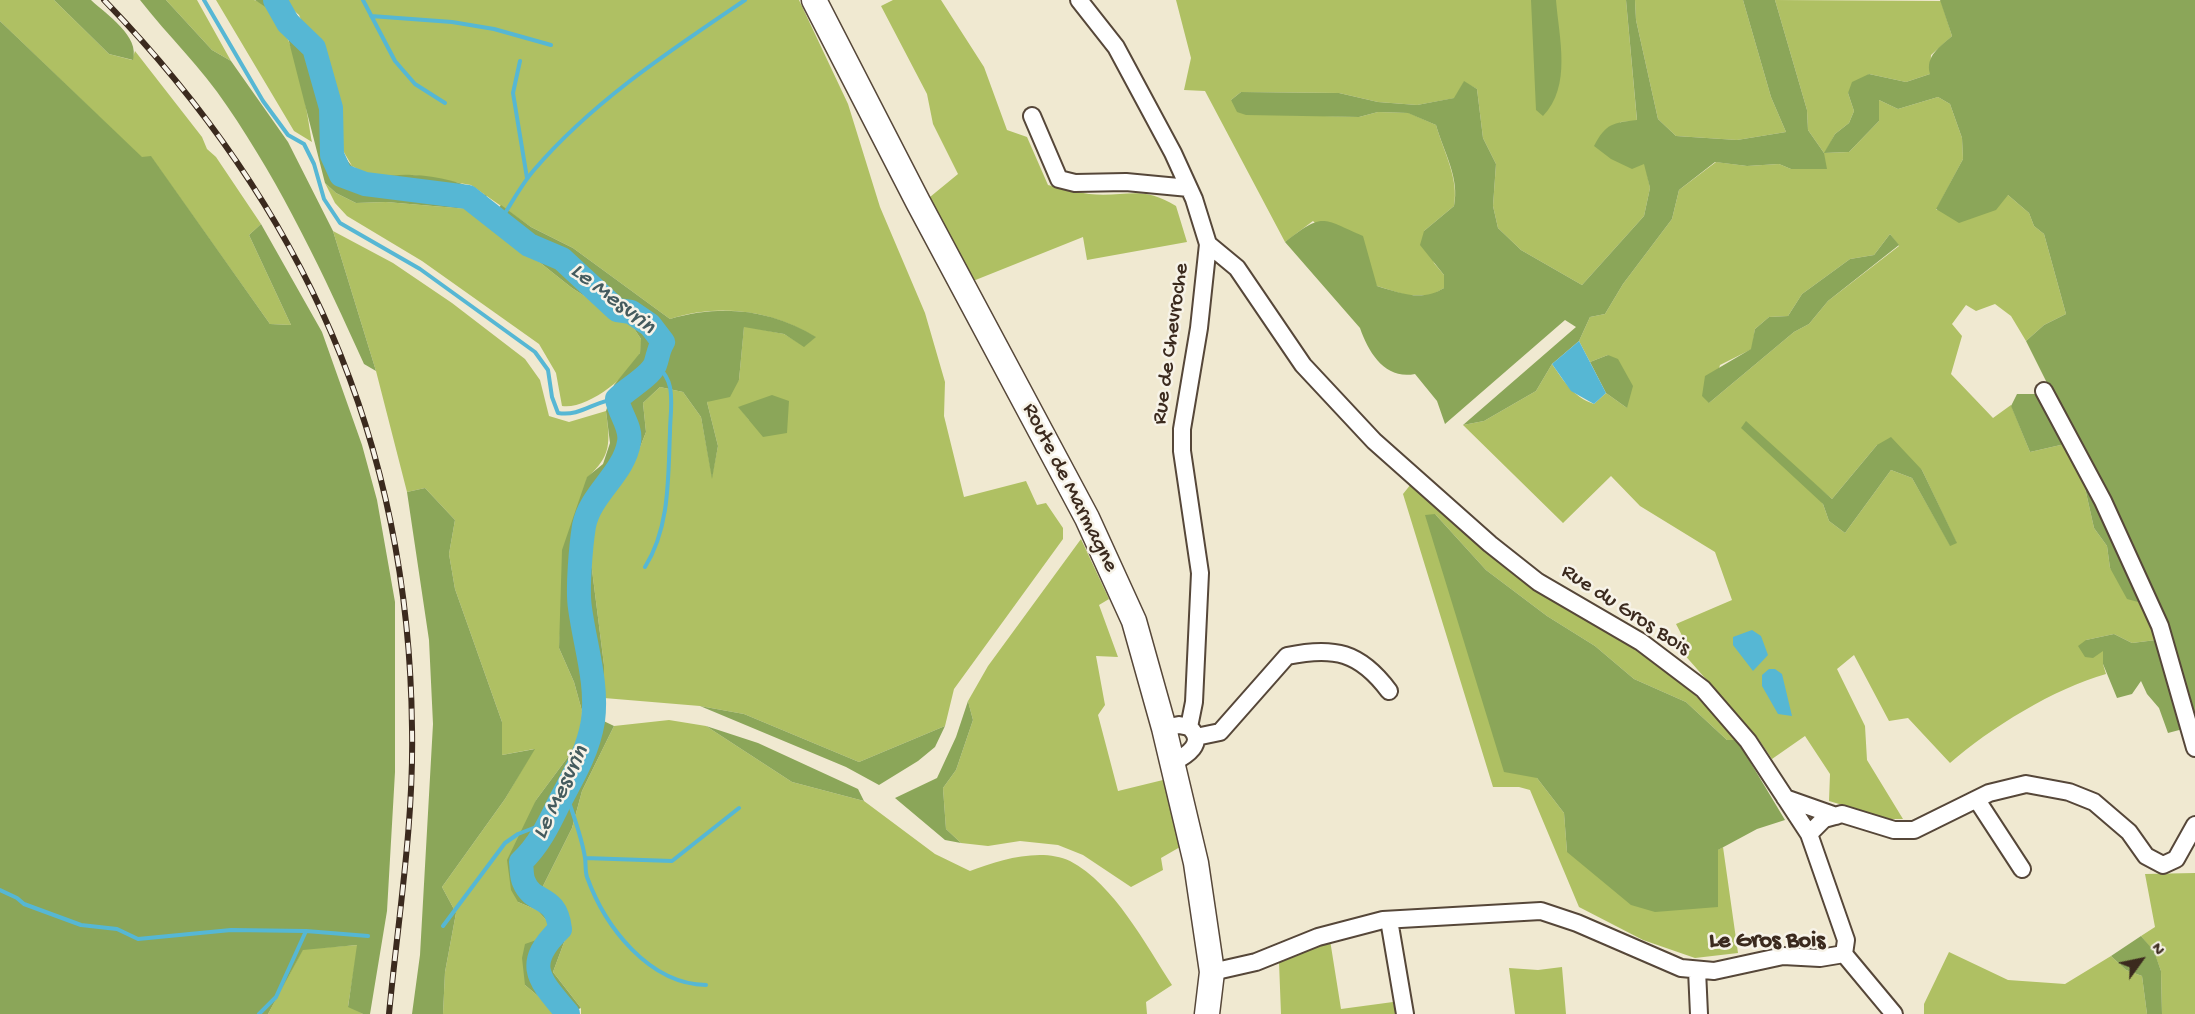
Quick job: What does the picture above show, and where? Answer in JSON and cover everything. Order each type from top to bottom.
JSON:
[{"type":"main road","name":"Route de Marmagne","points":[[814,0],[1106,556],[1134,621],[1164,728],[1196,863],[1212,972],[1207,1014]]},
{"type":"street","name":"Rue de Chevroche","points":[[1079,0],[1116,48],[1189,188],[1208,244],[1199,328],[1182,429],[1182,451],[1200,573],[1192,732]]},
{"type":"street","points":[[1032,116],[1059,179],[1075,183],[1126,182],[1189,188]]},
{"type":"street","name":"Rue du Gros Bois","points":[[1208,244],[1237,268],[1303,365],[1374,441],[1490,544],[1538,582],[1641,642],[1703,689],[1748,741],[1809,834],[1846,940],[1844,954]]},
{"type":"street","points":[[2044,391],[2103,501],[2160,626],[2195,748]]},
{"type":"street","points":[[1164,728],[1179,724],[1192,732],[1220,732],[1287,656],[1334,651],[1353,657],[1375,671],[1389,691]]},
{"type":"street","points":[[1172,763],[1189,754],[1195,746],[1192,732]]},
{"type":"street","points":[[1809,834],[1824,819],[1842,814],[1894,830],[1914,830],[2006,787],[2026,784],[2069,792],[2094,802],[2111,814],[2129,832],[2146,856],[2163,865],[2176,859],[2195,825]]},
{"type":"street","points":[[1785,798],[1836,816]]},
{"type":"street","points":[[1977,800],[2022,869]]},
{"type":"street","points":[[1212,972],[1256,962],[1318,937],[1389,920],[1541,911],[1577,923],[1681,968],[1714,971],[1783,956],[1820,958],[1844,954],[1894,1014]]},
{"type":"street","points":[[1389,920],[1405,1014]]},
{"type":"street","points":[[1696,970],[1699,1014]]},
{"type":"green space","points":[[0,0],[54,0],[109,54],[132,60],[135,51],[202,137],[207,149],[216,157],[261,224],[249,235],[291,325],[270,324],[151,157],[142,158],[0,21]]},
{"type":"green space","points":[[54,0],[91,0],[127,34],[134,51],[133,60],[109,54]]},
{"type":"green space","points":[[140,0],[166,0],[212,50],[231,61],[288,142],[333,231],[376,371],[364,364],[301,232],[247,136],[207,78]]},
{"type":"green space","points":[[166,0],[197,0],[231,61],[212,50]]},
{"type":"green space","points":[[216,0],[254,0],[268,8],[279,22],[296,62],[312,142],[294,131]]},
{"type":"green space","points":[[255,0],[282,0],[311,34],[324,60],[333,89],[342,151],[357,171],[372,176],[412,175],[442,178],[461,183],[487,196],[468,209],[386,202],[356,203],[336,193],[325,183],[288,38],[273,12]]},
{"type":"green space","points":[[282,0],[799,0],[848,104],[880,207],[925,313],[945,382],[944,416],[964,497],[1026,481],[1037,505],[1046,503],[1063,528],[1063,539],[954,689],[945,726],[859,762],[744,714],[700,706],[604,698],[604,665],[590,554],[594,524],[608,495],[637,455],[646,432],[643,403],[660,387],[683,392],[701,417],[712,476],[718,446],[707,402],[739,380],[744,326],[784,334],[804,346],[815,337],[781,321],[745,312],[708,311],[670,319],[573,248],[531,227],[471,185],[413,175],[373,177],[352,166],[338,142],[336,104],[299,15]],"holes":[[[789,401],[749,420],[739,407]]]},
{"type":"green space","points":[[893,0],[941,0],[984,67],[1007,130],[1027,137],[1048,185],[1089,194],[1133,193],[1153,195],[1164,199],[1176,206],[1187,242],[1087,260],[1083,237],[973,281],[930,197],[958,174],[933,124],[927,94],[881,6]]},
{"type":"green space","points":[[1176,0],[1626,0],[1637,121],[1620,122],[1645,164],[1650,188],[1644,216],[1582,285],[1521,250],[1498,228],[1493,206],[1496,164],[1483,138],[1477,89],[1464,82],[1455,98],[1417,105],[1378,102],[1339,93],[1241,92],[1231,100],[1289,115],[1359,117],[1378,112],[1409,113],[1436,125],[1453,175],[1454,206],[1424,231],[1434,263],[1444,275],[1444,288],[1432,295],[1406,295],[1377,286],[1313,221],[1285,242],[1205,91],[1184,90],[1191,58]]},
{"type":"green space","points":[[1531,0],[1556,0],[1562,61],[1561,76],[1558,91],[1543,116],[1536,110]]},
{"type":"green space","points":[[1626,0],[1635,0],[1636,20],[1658,119],[1676,136],[1737,140],[1786,132],[1771,97],[1743,0],[1775,0],[1807,110],[1808,130],[1824,153],[1827,169],[1791,169],[1779,164],[1747,166],[1715,162],[1679,190],[1672,219],[1623,284],[1605,314],[1590,317],[1579,341],[1552,364],[1536,391],[1484,421],[1463,425],[1576,327],[1565,320],[1445,424],[1437,401],[1415,374],[1395,373],[1380,363],[1368,347],[1360,328],[1285,242],[1315,222],[1329,222],[1363,236],[1377,286],[1411,295],[1427,295],[1444,288],[1444,275],[1420,245],[1424,231],[1454,206],[1453,175],[1436,125],[1408,113],[1378,112],[1359,117],[1246,115],[1237,112],[1231,100],[1241,92],[1339,93],[1378,102],[1417,105],[1454,98],[1464,81],[1477,89],[1483,138],[1496,164],[1493,206],[1498,228],[1521,250],[1582,285],[1644,216],[1650,188],[1644,164],[1632,169],[1611,159],[1594,146],[1602,133],[1611,125],[1637,120]]},
{"type":"green space","points":[[1635,0],[1743,0],[1771,97],[1786,132],[1737,140],[1676,136],[1658,119],[1636,20]]},
{"type":"green space","points":[[1775,0],[1941,1],[1952,36],[1931,55],[1930,74],[1906,82],[1869,74],[1848,93],[1854,111],[1849,123],[1835,134],[1825,153],[1849,152],[1879,121],[1879,100],[1898,109],[1938,97],[1950,104],[1962,138],[1963,159],[1936,210],[2008,195],[2029,213],[2034,226],[2044,234],[2066,314],[2044,325],[2026,341],[2011,316],[1995,304],[1976,311],[1966,305],[1952,324],[1962,336],[1951,374],[1993,418],[2011,405],[2030,452],[2065,444],[2083,479],[2094,528],[2107,546],[2110,568],[2142,603],[2156,640],[2132,643],[2114,634],[2086,640],[2103,650],[2106,674],[2086,680],[2045,699],[2003,723],[1950,763],[1908,718],[1889,721],[1854,655],[1837,669],[1865,726],[1867,760],[1903,819],[1890,819],[1829,801],[1830,774],[1805,736],[1772,759],[1757,737],[1682,652],[1688,647],[1676,624],[1732,600],[1715,552],[1640,506],[1611,476],[1563,523],[1463,425],[1484,421],[1536,391],[1552,364],[1570,388],[1580,397],[1594,404],[1606,393],[1627,408],[1608,355],[1590,362],[1579,341],[1590,317],[1605,314],[1623,284],[1672,219],[1679,190],[1716,162],[1747,166],[1779,164],[1791,169],[1824,153],[1808,130],[1807,110]],"holes":[[[1890,234],[1899,246],[1828,301],[1809,324],[1794,332],[1709,403],[1720,365],[1752,349],[1755,329],[1769,317],[1788,316],[1802,294],[1850,259],[1874,255]],[[1877,445],[1922,470],[1956,542],[1950,545],[1912,478],[1891,470],[1845,533],[1829,521],[1823,504],[1806,477],[1832,499]]]},
{"type":"green space","points":[[1940,0],[2195,0],[2195,727],[2049,387],[2026,341],[2044,325],[2066,314],[2044,234],[2034,226],[2029,213],[2008,195],[1996,210],[1959,223],[1936,209],[1963,159],[1962,138],[1950,104],[1938,97],[1898,109],[1879,100],[1879,121],[1849,152],[1824,153],[1835,134],[1849,123],[1854,111],[1848,93],[1852,82],[1869,74],[1906,82],[1930,74],[1932,57],[1938,48],[1952,36]]},
{"type":"green space","points":[[0,21],[142,157],[151,156],[270,324],[291,325],[249,235],[261,224],[322,332],[362,445],[377,500],[395,602],[395,772],[387,911],[370,1014],[363,1014],[348,1007],[357,945],[303,950],[268,1014],[0,1014]]},
{"type":"green space","points":[[325,183],[336,193],[356,203],[386,202],[468,209],[489,222],[572,288],[633,327],[641,339],[640,353],[635,362],[607,390],[583,403],[562,406],[556,373],[539,344],[422,261],[347,216],[335,203]]},
{"type":"green space","points":[[501,205],[531,227],[573,248],[670,319],[708,312],[745,312],[781,320],[816,337],[804,347],[784,334],[744,327],[739,380],[730,397],[707,402],[718,446],[712,479],[701,417],[683,392],[660,387],[643,403],[646,432],[637,455],[608,495],[594,524],[590,554],[604,665],[604,698],[583,711],[614,726],[582,791],[572,828],[542,888],[569,918],[566,937],[553,972],[581,1008],[567,1014],[559,1014],[525,985],[522,958],[525,944],[545,937],[548,922],[537,910],[518,902],[511,890],[507,860],[536,800],[579,742],[582,711],[574,682],[559,648],[562,550],[587,477],[603,464],[610,443],[606,411],[614,385],[640,353],[641,339],[633,327],[572,288],[489,222]]},
{"type":"green space","points":[[333,231],[393,263],[452,303],[525,359],[540,380],[549,416],[569,422],[606,411],[607,448],[601,462],[587,478],[561,619],[559,648],[574,682],[582,711],[579,742],[536,800],[518,902],[537,910],[548,922],[546,937],[525,985],[559,1014],[443,1014],[445,972],[456,913],[442,887],[505,799],[534,749],[502,755],[502,722],[455,589],[449,554],[455,520],[425,488],[407,492],[376,371]]},
{"type":"green space","points":[[1890,234],[1899,245],[1828,301],[1809,324],[1794,332],[1709,403],[1702,396],[1705,376],[1751,349],[1755,329],[1769,317],[1788,316],[1802,294],[1850,259],[1874,255]]},
{"type":"green space","points":[[1608,355],[1618,359],[1633,386],[1627,408],[1606,393],[1590,362]]},
{"type":"green space","points":[[2017,394],[2035,394],[2065,444],[2030,452],[2011,406]]},
{"type":"green space","points":[[772,395],[789,401],[787,433],[763,437],[738,407]]},
{"type":"green space","points":[[1746,421],[1832,499],[1877,445],[1891,437],[1922,470],[1957,543],[1950,546],[1912,478],[1891,470],[1845,533],[1829,521],[1823,504],[1741,428]]},
{"type":"green space","points":[[2083,479],[2142,603],[2127,599],[2110,568],[2107,546],[2094,528]]},
{"type":"green space","points":[[1411,484],[1536,588],[1661,666],[1696,696],[1737,740],[1727,740],[1686,702],[1634,679],[1595,646],[1547,616],[1486,570],[1435,514],[1537,778],[1564,813],[1567,852],[1718,850],[1723,847],[1738,953],[1695,958],[1643,940],[1579,907],[1530,790],[1519,787],[1493,787],[1403,494]]},
{"type":"green space","points":[[425,488],[455,520],[449,554],[455,589],[502,722],[502,755],[535,749],[505,799],[442,887],[456,913],[445,972],[443,1014],[412,1014],[420,955],[433,724],[429,640],[407,492]]},
{"type":"green space","points":[[1435,514],[1486,570],[1547,616],[1595,646],[1634,679],[1686,702],[1727,740],[1737,740],[1785,820],[1757,829],[1718,850],[1718,907],[1655,912],[1631,905],[1567,852],[1564,813],[1537,778],[1504,772],[1425,515]]},
{"type":"green space","points":[[1081,539],[1109,599],[1099,605],[1118,657],[1096,656],[1105,705],[1098,715],[1118,791],[1163,780],[1180,847],[1161,858],[1163,870],[1131,887],[1083,855],[1058,845],[1020,841],[988,846],[961,843],[946,829],[943,788],[956,770],[973,720],[968,701],[988,666]]},
{"type":"green space","points":[[2114,634],[2132,643],[2156,640],[2183,729],[2168,733],[2159,708],[2147,694],[2141,681],[2132,694],[2117,698],[2103,664],[2103,651],[2093,658],[2085,657],[2078,646],[2086,640]]},
{"type":"green space","points":[[968,701],[973,720],[956,770],[943,788],[946,829],[961,843],[945,840],[895,798],[937,778],[956,737]]},
{"type":"green space","points":[[700,706],[744,714],[859,762],[945,726],[935,747],[918,761],[879,785],[846,767]]},
{"type":"green space","points":[[669,720],[706,726],[792,782],[864,801],[935,854],[970,871],[1006,859],[1033,855],[1059,857],[1070,861],[1101,884],[1115,900],[1140,934],[1172,985],[1146,1002],[1147,1014],[581,1014],[581,1008],[553,972],[566,937],[551,900],[542,888],[572,828],[582,791],[614,726]]},
{"type":"green space","points":[[706,726],[758,743],[858,789],[864,801],[792,782]]},
{"type":"green space","points":[[2195,873],[2195,1014],[2162,1014],[2161,971],[2154,952],[2141,936],[2155,927],[2145,874]]},
{"type":"green space","points":[[2141,936],[2154,951],[2161,971],[2162,1014],[2147,1014],[2142,976],[2126,970],[2111,956]]},
{"type":"green space","points":[[1330,940],[1341,1009],[1393,1002],[1396,1014],[1281,1014],[1279,962]]},
{"type":"green space","points":[[358,945],[348,1006],[363,1014],[268,1014],[303,949]]},
{"type":"green space","points":[[1949,952],[2008,980],[2065,984],[2111,956],[2126,970],[2142,976],[2147,1014],[1924,1014],[1924,1004]]},
{"type":"green space","points":[[1562,967],[1566,1014],[1515,1014],[1509,968],[1538,970]]},
{"type":"water","points":[[1579,341],[1606,393],[1594,404],[1571,391],[1552,364]]},
{"type":"water","points":[[1752,630],[1761,636],[1768,655],[1753,671],[1733,645],[1733,637]]},
{"type":"water","points":[[1769,669],[1775,669],[1782,674],[1792,716],[1778,714],[1762,686],[1762,675]]},
{"type":"waterway","points":[[204,0],[263,101],[288,135],[304,144],[314,164],[324,199],[340,223],[420,269],[535,352],[548,370],[552,397],[558,413],[574,413],[617,399]]},
{"type":"waterway","name":"Le Mesvrin","points":[[275,0],[288,23],[314,48],[331,108],[332,155],[341,175],[365,184],[468,197],[529,245],[562,259],[617,310],[631,312],[650,325],[663,342],[652,370],[617,399],[629,431],[629,442],[621,464],[593,504],[584,526],[579,600],[594,693],[591,732],[580,762],[548,826],[533,849],[521,862],[522,877],[528,889],[549,904],[558,918],[560,929],[541,953],[538,963],[539,973],[550,992],[568,1014]]},
{"type":"waterway","points":[[363,0],[395,61],[415,84],[445,103]]},
{"type":"waterway","points":[[501,220],[529,176],[581,121],[634,78],[745,0]]},
{"type":"waterway","points":[[371,16],[452,22],[494,29],[551,45]]},
{"type":"waterway","points":[[520,61],[513,93],[527,178]]},
{"type":"waterway","points":[[645,567],[659,536],[666,502],[669,467],[671,393],[663,371],[656,364]]},
{"type":"waterway","points":[[566,792],[582,841],[587,877],[605,915],[618,933],[648,964],[666,975],[685,982],[706,985]]},
{"type":"waterway","points":[[585,858],[672,861],[739,808]]},
{"type":"waterway","points":[[443,926],[505,843],[518,834],[549,822]]},
{"type":"waterway","points":[[0,890],[24,904],[81,925],[117,929],[138,939],[231,930],[306,931],[368,936]]},
{"type":"waterway","points":[[259,1014],[276,997],[306,931]]},
{"type":"railway","points":[[104,0],[174,79],[236,160],[288,245],[332,333],[366,425],[391,522],[406,622],[412,728],[411,799],[389,1014]]},
{"type":"district","name":"Le Gros Bois","points":[[1767,942]]}]
